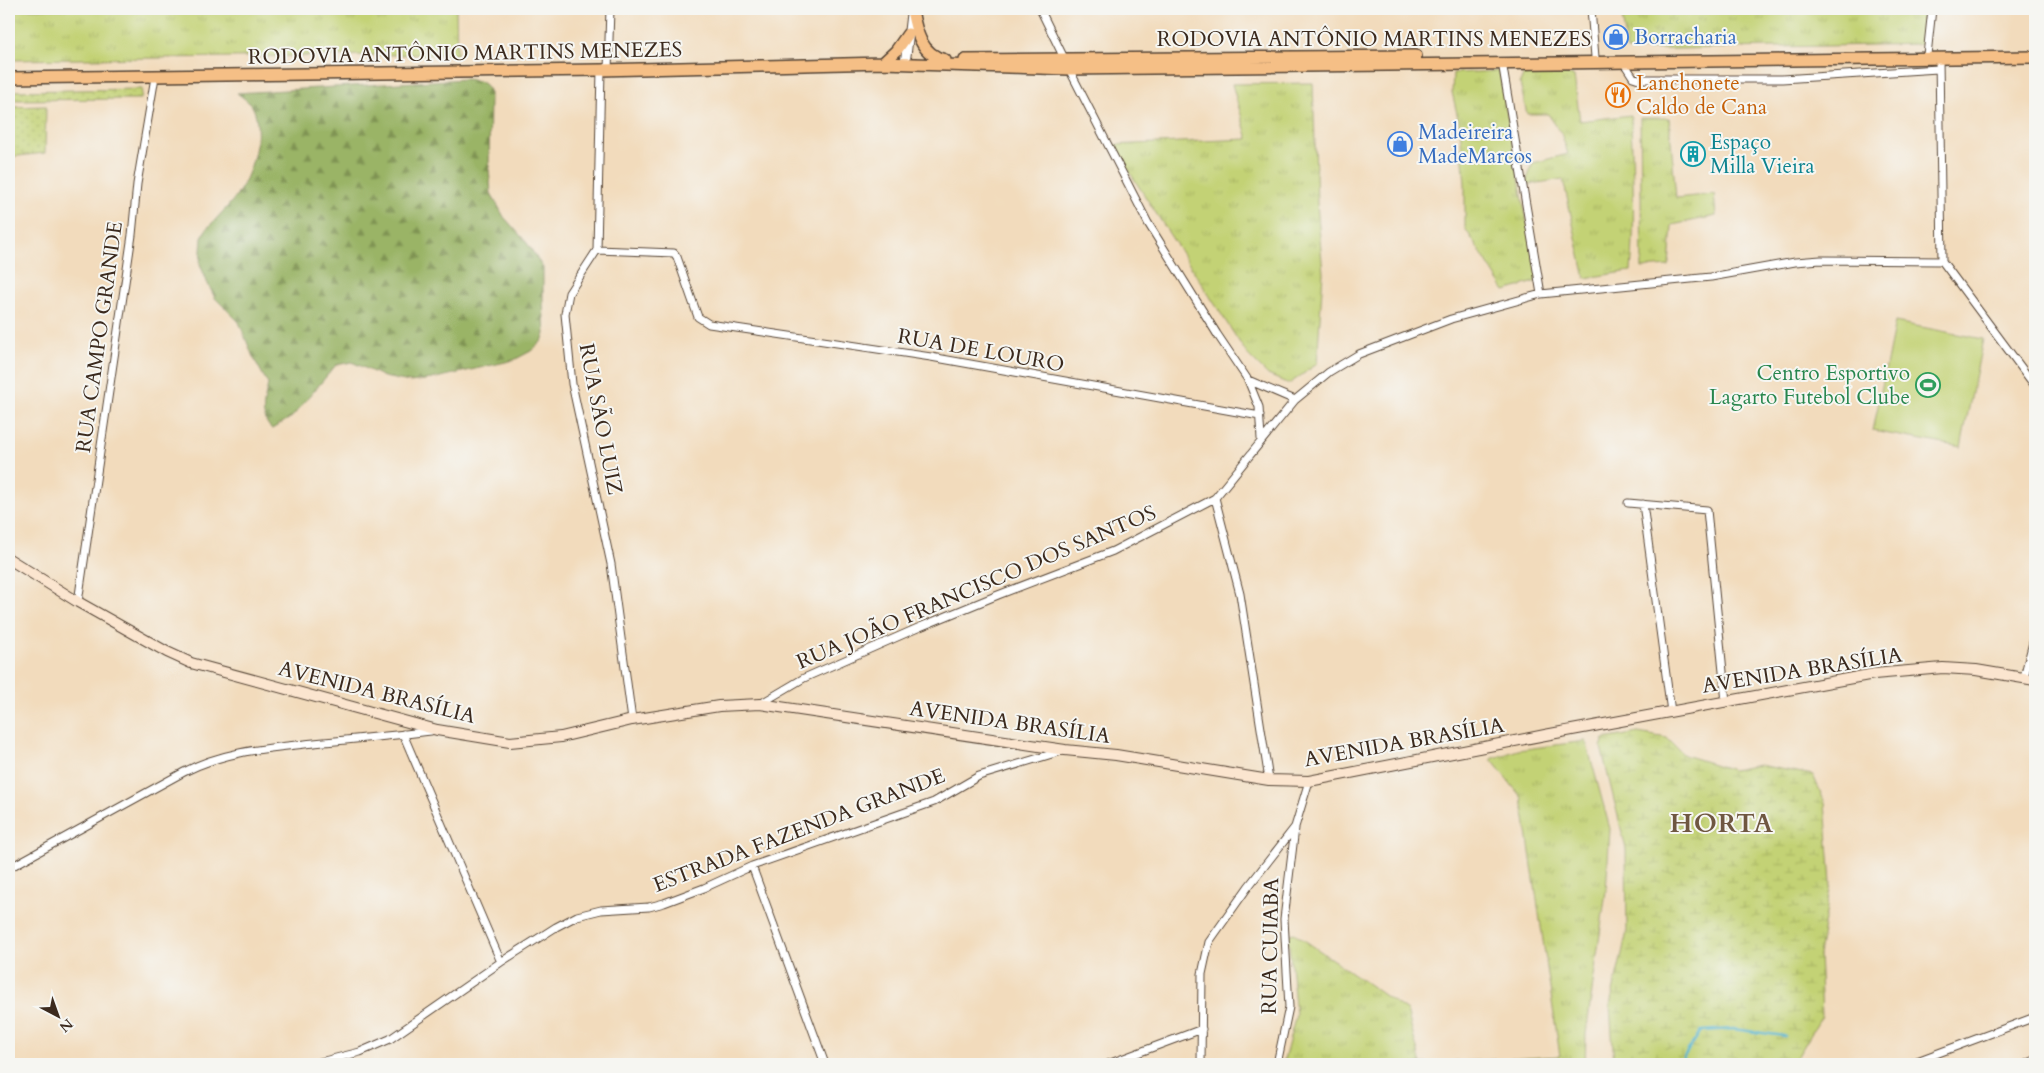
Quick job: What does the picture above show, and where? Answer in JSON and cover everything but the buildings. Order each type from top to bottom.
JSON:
[{"type":"main road","points":[[912,9],[916,33],[920,40],[930,52],[938,58],[946,60]]},
{"type":"main road","points":[[883,63],[896,51],[908,34]]},
{"type":"main road","name":"RODOVIA ANTÔNIO MARTINS MENEZES","points":[[9,78],[604,70],[883,63],[976,67],[1369,56],[1595,57],[1927,55],[2035,52]]},
{"type":"main road","name":"RODOVIA ANTÔNIO MARTINS MENEZES","points":[[922,64],[946,60],[1067,64],[1502,62],[1938,64],[2035,57]]},
{"type":"main road","name":"AVENIDA BRASÍLIA","points":[[9,559],[78,602],[167,652],[191,663],[437,730],[510,742],[561,737],[632,720],[719,706],[760,704],[1270,780],[1309,781],[1874,674],[1943,668],[1976,670],[2035,680]]},
{"type":"street","points":[[597,250],[604,70],[610,9]]},
{"type":"street","points":[[905,64],[912,9]]},
{"type":"street","points":[[1040,9],[1148,223],[1248,380],[1257,400],[1261,439]]},
{"type":"street","points":[[1591,9],[1595,57]]},
{"type":"street","points":[[1927,55],[1932,9]]},
{"type":"street","points":[[1502,62],[1541,294]]},
{"type":"street","points":[[1624,63],[1637,79],[1782,79],[1938,64],[1942,262],[2035,386]]},
{"type":"street","name":"RUA CAMPO GRANDE","points":[[78,602],[138,184],[156,77]]},
{"type":"street","name":"RUA DE LOURO","points":[[597,250],[669,252],[677,257],[698,317],[709,324],[931,357],[1260,416]]},
{"type":"street","name":"RUA SÃO LUIZ","points":[[597,250],[569,293],[565,314],[572,384],[611,564],[632,720]]},
{"type":"street","name":"RUA JOÃO FRANCISCO DOS SANTOS","points":[[760,704],[804,678],[920,627],[1113,551],[1216,498],[1242,467],[1261,439],[1295,400],[1329,372],[1359,354],[1461,316],[1541,294],[1711,277],[1804,262],[1942,262]]},
{"type":"street","points":[[1248,380],[1295,400]]},
{"type":"street","points":[[1216,498],[1240,594],[1270,780]]},
{"type":"street","points":[[1628,503],[1707,510],[1726,702]]},
{"type":"street","points":[[1643,504],[1671,712]]},
{"type":"street","points":[[2024,678],[2035,635]]},
{"type":"street","points":[[9,868],[184,772],[210,760],[231,754],[282,747],[437,730]]},
{"type":"street","points":[[403,734],[501,962]]},
{"type":"street","name":"ESTRADA FAZENDA GRANDE","points":[[312,1064],[360,1052],[385,1042],[501,962],[577,916],[601,910],[656,906],[704,888],[752,866],[934,802],[979,776],[1065,750]]},
{"type":"street","points":[[1201,1064],[1202,974],[1209,942],[1248,887],[1295,828],[1309,781]]},
{"type":"street","name":"RUA CUIABA","points":[[1277,1064],[1289,1007],[1284,919],[1295,828]]},
{"type":"street","points":[[752,866],[825,1064]]},
{"type":"street","points":[[1909,1064],[2035,1017]]},
{"type":"street","points":[[1108,1064],[1202,1028]]},
{"type":"street","points":[[2026,1064],[2035,1060]]},
{"type":"green space","points":[[9,9],[456,9],[457,54],[9,60]]},
{"type":"green space","points":[[1621,9],[1929,9],[1924,44],[1627,50]]},
{"type":"green space","points":[[1499,71],[1538,281],[1505,291],[1465,228],[1465,184],[1460,127],[1452,92],[1453,73]]},
{"type":"green space","points":[[1525,71],[1547,71],[1574,76],[1580,121],[1631,115],[1633,212],[1631,271],[1585,278],[1563,179],[1525,185],[1533,163],[1568,154],[1561,133],[1548,114],[1527,114],[1520,83]]},
{"type":"green space","points":[[465,79],[481,82],[490,93],[489,169],[491,193],[504,217],[527,243],[543,268],[545,334],[542,341],[531,351],[514,360],[432,379],[410,382],[384,377],[352,362],[336,365],[292,417],[272,429],[265,419],[264,413],[264,402],[268,384],[253,357],[239,322],[215,298],[200,264],[202,238],[205,231],[240,190],[249,173],[255,150],[257,138],[256,117],[252,106],[237,93]]},
{"type":"green space","points":[[1313,83],[1317,203],[1323,273],[1317,364],[1289,384],[1268,375],[1247,354],[1112,145],[1248,139],[1232,84]]},
{"type":"green space","points":[[142,89],[141,99],[9,100],[9,91]]},
{"type":"green space","points":[[46,106],[45,153],[9,157],[9,107]]},
{"type":"green space","points":[[1640,118],[1669,118],[1676,198],[1714,194],[1716,216],[1672,225],[1669,266],[1642,268]]},
{"type":"green space","name":"Centro Esportivo Lagarto Futebol Clube","points":[[1895,322],[1983,339],[1961,447],[1873,431]]},
{"type":"green space","points":[[1638,733],[1667,738],[1684,755],[1733,770],[1759,765],[1813,775],[1825,803],[1831,883],[1819,955],[1822,1016],[1793,1064],[1614,1064],[1610,1005],[1627,932],[1626,849],[1601,747],[1604,739]]},
{"type":"green space","points":[[1586,741],[1610,829],[1606,891],[1586,1034],[1585,1064],[1421,1064],[1560,1056],[1522,798],[1491,759],[1518,750]]},
{"type":"green space","points":[[1294,933],[1407,1011],[1421,1064],[1283,1064],[1296,1015],[1288,935]]},
{"type":"waterway","points":[[1679,1064],[1701,1031],[1733,1029],[1785,1036]]},
{"type":"place","name":"Borracharia","points":[[1616,37]]},
{"type":"place","name":"Lanchonete Caldo de Cana","points":[[1618,95]]},
{"type":"place","name":"Madeireira MadeMarcos","points":[[1400,144]]},
{"type":"place","name":"Espaço Milla Vieira","points":[[1693,154]]},
{"type":"place","name":"Centro Esportivo Lagarto Futebol Clube","points":[[1928,385]]},
{"type":"district","name":"HORTA","points":[[1722,823]]}]
